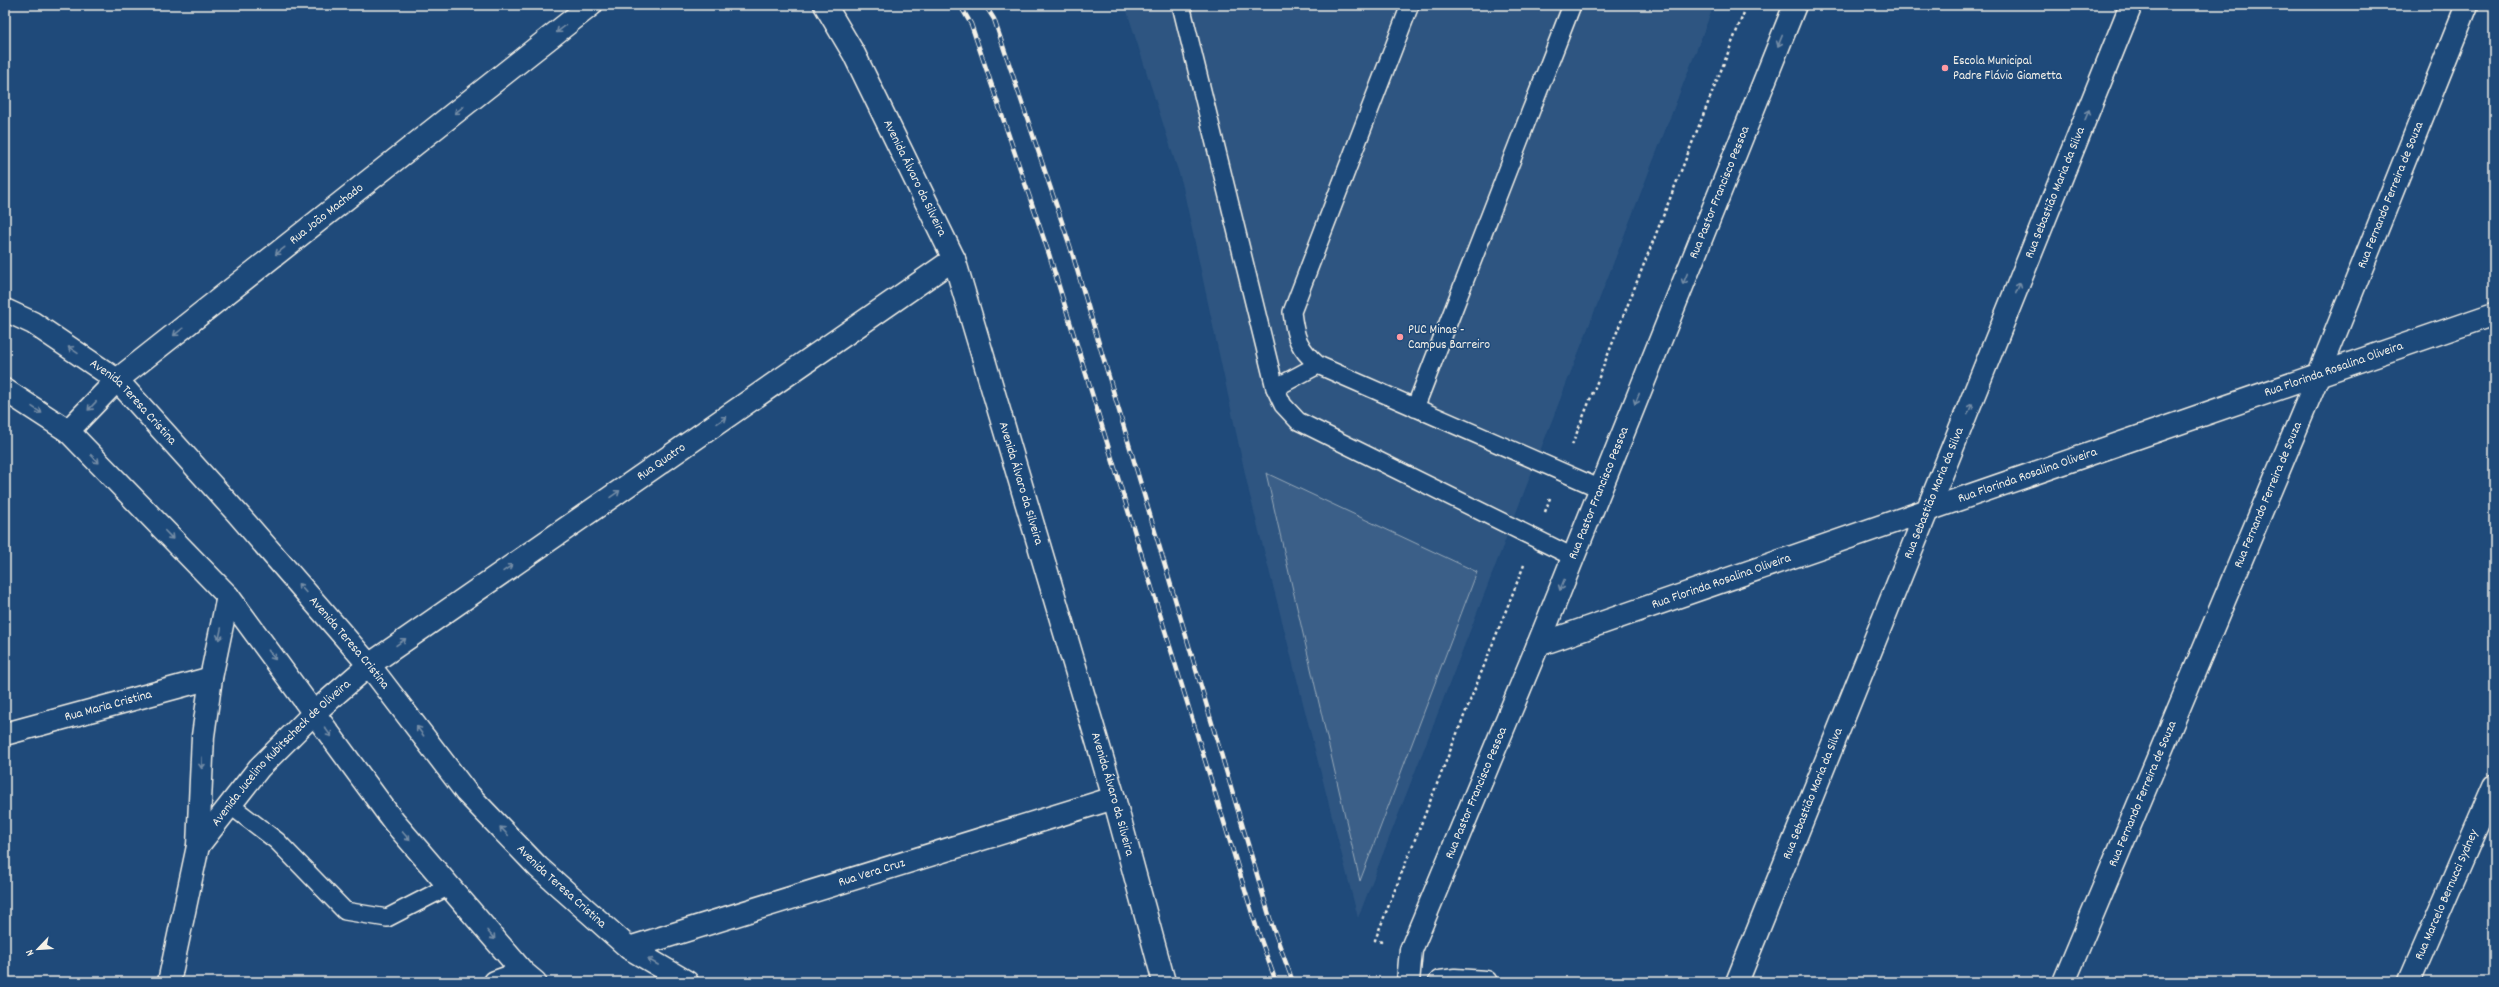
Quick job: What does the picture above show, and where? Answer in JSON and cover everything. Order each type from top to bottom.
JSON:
[{"type":"street","name":"Rua João Machado","points":[[68,431],[117,380],[591,5]]},
{"type":"street","name":"Avenida Álvaro da Silveira","points":[[825,5],[854,54],[954,259],[1114,798],[1164,982]]},
{"type":"street","name":"Rua Pastor Francisco Pessoa","points":[[1408,982],[1411,950],[1538,645],[1795,5]]},
{"type":"street","name":"Rua Sebastião Maria da Silva","points":[[1737,982],[1929,510],[2131,5]]},
{"type":"street","name":"Rua Fernando Ferreira de Souza","points":[[2064,982],[2319,374],[2467,5]]},
{"type":"street","name":"Rua Quatro","points":[[369,665],[954,259]]},
{"type":"street","name":"Avenida Teresa Cristina","points":[[5,310],[33,323],[117,380],[232,508],[369,665],[466,792],[538,867],[628,948],[687,982]]},
{"type":"street","name":"Rua Florinda Rosalina Oliveira","points":[[1538,645],[2494,314]]},
{"type":"street","points":[[5,390],[68,431],[228,596],[394,822],[529,977]]},
{"type":"street","points":[[168,982],[198,846],[203,736],[211,678],[228,596]]},
{"type":"street","name":"Avenida Jucelino Kubitscheck de Oliveira","points":[[198,846],[259,768],[314,713],[369,665]]},
{"type":"street","name":"Rua Maria Cristina","points":[[5,734],[211,678]]},
{"type":"street","name":"Rua Marcelo Bernucci Sydney","points":[[2409,982],[2494,786]]},
{"type":"street","name":"Rua Vera Cruz","points":[[628,948],[1114,798]]},
{"type":"street","points":[[495,982],[529,977]]},
{"type":"street","points":[[1440,982],[1455,980],[1486,982]]},
{"type":"lane","points":[[1181,5],[1275,388],[1283,405],[1298,421],[1573,557]]},
{"type":"lane","points":[[1410,5],[1292,312],[1294,334],[1304,353],[1318,365],[1601,489]]},
{"type":"lane","points":[[1415,408],[1572,5]]},
{"type":"lane","points":[[1275,388],[1318,365]]},
{"type":"lane","points":[[230,805],[277,841],[345,911],[388,918],[449,886]]},
{"type":"shaded area","name":"PUC Minas - Campus Barreiro","points":[[1125,5],[1714,5],[1358,918],[1249,492],[1182,183]]},
{"type":"shaded area","points":[[1266,473],[1477,572],[1360,881]]},
{"type":"railway","points":[[960,5],[971,24],[1049,254],[1256,926],[1276,982]]},
{"type":"railway","points":[[985,5],[994,19],[1070,246],[1272,925],[1293,982]]},
{"type":"place","name":"Escola Municipal Padre Flávio Giametta","points":[[1945,68]]},
{"type":"place","name":"PUC Minas - Campus Barreiro","points":[[1400,337]]}]
